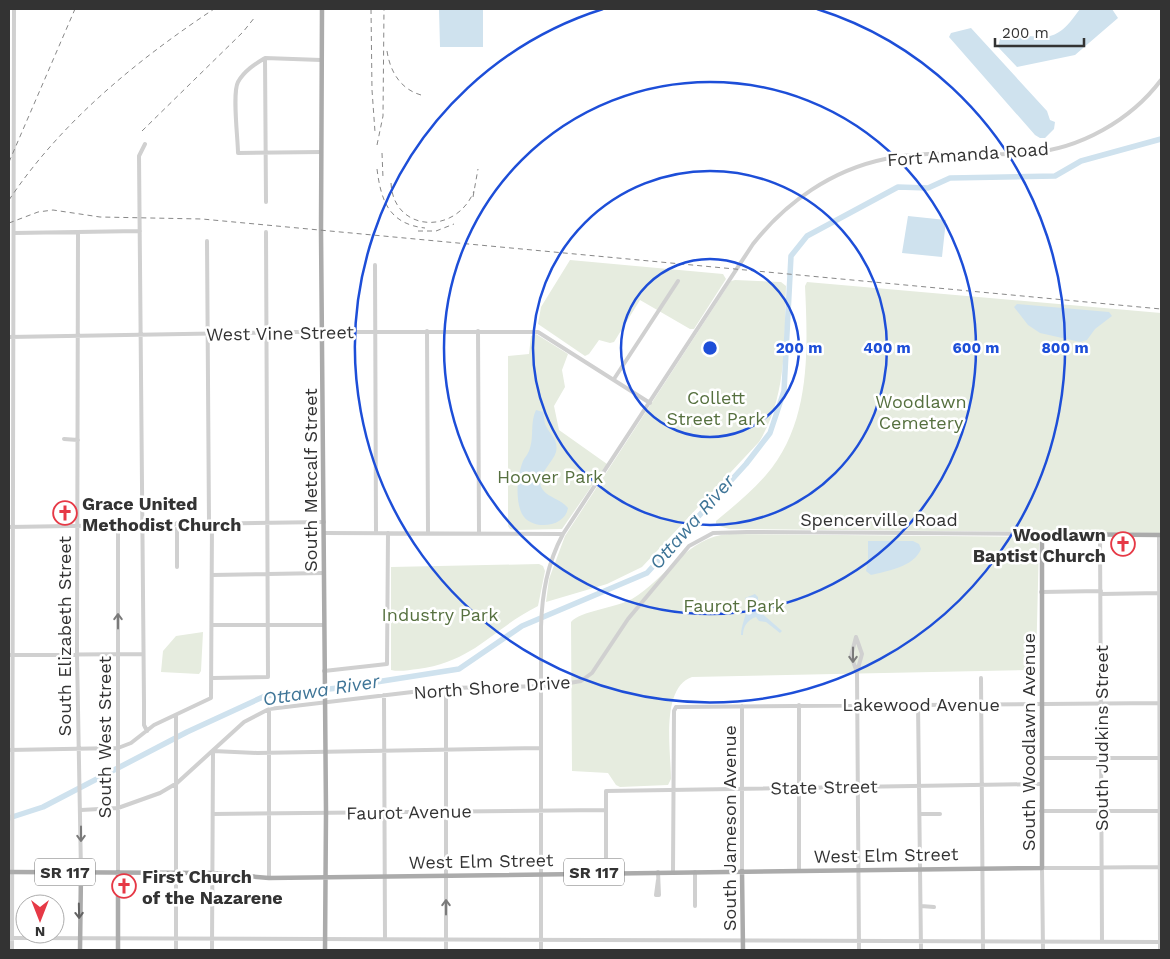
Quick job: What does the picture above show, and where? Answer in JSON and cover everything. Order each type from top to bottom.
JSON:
[{"type":"main road","name":"South Metcalf Street","points":[[322,9],[325,950]]},
{"type":"main road","name":"Spencerville Road","points":[[1042,534],[1160,535]]},
{"type":"main road","name":"South Woodlawn Avenue","points":[[1042,534],[1042,868]]},
{"type":"main road","name":"West Elm Street","points":[[11,872],[213,873],[269,878],[606,872],[1042,868]]},
{"type":"main road","name":"South Jameson Avenue","points":[[742,871],[742,950]]},
{"type":"main road","name":"South Elizabeth Street","points":[[80,950],[81,872]]},
{"type":"main road","name":"South West Street","points":[[118,872],[118,950]]},
{"type":"main road","points":[[213,880],[244,877]]},
{"type":"street","points":[[12,950],[10,938],[13,808],[10,655],[11,336],[14,233],[11,106],[14,9]]},
{"type":"street","points":[[265,58],[266,202]]},
{"type":"street","points":[[321,60],[265,58],[241,77],[237,84],[236,97],[238,153],[321,152]]},
{"type":"street","name":"Fort Amanda Road","points":[[541,950],[541,627],[542,600],[549,569],[563,534],[757,239],[784,210],[811,190],[846,172],[898,157],[1029,153],[1060,147],[1084,139],[1116,122],[1137,106],[1161,80]]},
{"type":"street","points":[[145,144],[139,156],[141,524],[144,725],[147,731]]},
{"type":"street","points":[[14,233],[140,231]]},
{"type":"street","name":"South Elizabeth Street","points":[[78,232],[77,749],[81,810],[81,872]]},
{"type":"street","points":[[213,678],[268,677],[266,232]]},
{"type":"street","points":[[11,750],[118,748],[131,743],[147,731],[211,698],[213,678],[207,241]]},
{"type":"street","points":[[375,265],[376,533]]},
{"type":"street","points":[[650,403],[614,379],[678,281]]},
{"type":"street","points":[[427,331],[428,533]]},
{"type":"street","points":[[478,331],[479,532]]},
{"type":"street","name":"West Vine Street","points":[[11,336],[267,332],[538,332],[614,379]]},
{"type":"street","points":[[64,439],[78,440]]},
{"type":"street","points":[[11,527],[77,524],[324,522]]},
{"type":"street","points":[[177,523],[178,567]]},
{"type":"street","name":"South West Street","points":[[118,524],[118,872]]},
{"type":"street","points":[[324,533],[479,532],[563,534]]},
{"type":"street","name":"Spencerville Road","points":[[747,532],[1042,534]]},
{"type":"street","name":"North Shore Drive","points":[[81,810],[118,808],[150,797],[177,783],[244,722],[269,709],[446,688],[572,684],[589,676],[628,619],[689,546],[713,533],[747,532]]},
{"type":"street","points":[[324,671],[387,664],[388,533]]},
{"type":"street","name":"South Judkins Street","points":[[1100,534],[1102,942]]},
{"type":"street","points":[[1160,535],[1160,950]]},
{"type":"street","points":[[212,575],[324,574]]},
{"type":"street","points":[[1041,592],[1160,593]]},
{"type":"street","points":[[212,626],[324,625]]},
{"type":"street","points":[[857,672],[851,656],[856,637],[862,654],[857,672],[859,950]]},
{"type":"street","points":[[10,655],[144,654]]},
{"type":"street","points":[[980,678],[983,950]]},
{"type":"street","points":[[446,688],[446,950]]},
{"type":"street","points":[[384,695],[385,938]]},
{"type":"street","points":[[918,703],[921,950]]},
{"type":"street","name":"Lakewood Avenue","points":[[673,789],[674,710],[681,707],[918,703],[1161,703]]},
{"type":"street","points":[[799,870],[798,786],[800,705]]},
{"type":"street","name":"South Jameson Avenue","points":[[742,706],[742,871]]},
{"type":"street","points":[[269,709],[269,878]]},
{"type":"street","points":[[176,715],[176,950]]},
{"type":"street","points":[[212,950],[213,751],[269,752],[541,748]]},
{"type":"street","points":[[1042,758],[1161,758]]},
{"type":"street","name":"State Street","points":[[605,810],[606,791],[798,786],[981,786],[1041,784]]},
{"type":"street","points":[[673,789],[673,872]]},
{"type":"street","points":[[605,810],[606,872]]},
{"type":"street","name":"Faurot Avenue","points":[[213,814],[605,810]]},
{"type":"street","points":[[1041,811],[1160,811]]},
{"type":"street","points":[[920,814],[940,814]]},
{"type":"street","name":"West Elm Street","points":[[1042,868],[1161,867]]},
{"type":"street","name":"South Woodlawn Avenue","points":[[1042,868],[1043,950]]},
{"type":"street","points":[[658,872],[658,880]]},
{"type":"street","points":[[695,872],[695,906]]},
{"type":"street","points":[[921,906],[934,907]]},
{"type":"street","points":[[10,938],[1161,942]]},
{"type":"green space","points":[[570,260],[723,274],[726,279],[694,329],[690,329],[640,300],[614,342],[610,343],[599,340],[589,354],[585,356],[538,324],[541,307]]},
{"type":"green space","name":"Collett Street Park","points":[[731,281],[781,282],[786,286],[783,366],[780,386],[768,424],[759,442],[642,567],[607,584],[546,602],[549,579],[565,536]]},
{"type":"green space","name":"Woodlawn Cemetery","points":[[807,282],[1161,313],[1161,533],[729,529],[716,525],[716,521],[766,475],[781,455],[791,433],[804,385],[806,361],[805,286]]},
{"type":"green space","name":"Hoover Park","points":[[536,334],[568,354],[562,370],[565,387],[554,406],[559,430],[607,464],[562,529],[515,530],[510,529],[508,526],[508,356],[529,354],[531,336]]},
{"type":"green space","name":"Faurot Park","points":[[730,534],[1036,537],[1039,543],[1036,665],[1031,670],[692,677],[682,683],[675,694],[671,707],[669,738],[671,779],[668,785],[620,787],[616,785],[608,773],[572,771],[571,622],[582,615],[632,599],[701,542]]},
{"type":"green space","name":"Industry Park","points":[[539,564],[543,566],[545,571],[538,606],[508,624],[469,652],[454,659],[418,669],[391,670],[391,567]]},
{"type":"green space","points":[[203,632],[201,671],[199,674],[161,672],[163,651],[176,636]]},
{"type":"water","points":[[439,9],[483,9],[483,47],[440,47]]},
{"type":"water","points":[[1080,9],[1112,9],[1118,18],[1075,55],[1017,67],[998,47],[1000,39],[1007,36],[1045,37],[1059,32]]},
{"type":"water","points":[[971,28],[1047,111],[1050,120],[1055,122],[1054,129],[1045,138],[1035,135],[949,37],[951,33]]},
{"type":"water","points":[[908,216],[946,220],[942,257],[902,253]]},
{"type":"water","points":[[1017,304],[1109,312],[1112,316],[1095,329],[1087,340],[1080,342],[1040,333],[1028,325],[1014,307]]},
{"type":"water","points":[[536,410],[543,412],[545,424],[557,447],[542,476],[541,485],[548,495],[568,508],[566,515],[561,520],[547,525],[533,523],[526,519],[518,502],[519,474],[530,448]]},
{"type":"water","points":[[868,541],[913,541],[919,544],[921,549],[906,564],[892,570],[871,575],[866,571]]},
{"type":"water","points":[[755,594],[758,597],[758,610],[782,631],[780,633],[766,622],[759,621],[756,617],[748,622],[743,635],[741,635],[746,612],[745,598]]},
{"type":"waterway","name":"Ottawa River","points":[[9,818],[43,807],[187,732],[265,696],[338,688],[459,669],[522,626],[647,573],[746,464],[770,433],[784,391],[791,256],[807,236],[898,187],[928,188],[950,178],[1055,176],[1081,161],[1161,139]]},
{"type":"railway","points":[[9,162],[75,9]]},
{"type":"railway","points":[[9,200],[52,144],[102,94],[157,49],[214,9]]},
{"type":"railway","points":[[371,9],[372,90],[375,132]]},
{"type":"railway","points":[[377,145],[383,116],[384,9]]},
{"type":"railway","points":[[903,9],[981,9]]},
{"type":"railway","points":[[142,131],[243,32],[255,17]]},
{"type":"railway","points":[[387,51],[397,78],[407,88],[421,95]]},
{"type":"railway","points":[[382,153],[383,178]]},
{"type":"railway","points":[[377,169],[381,191],[389,209],[403,222],[425,228]]},
{"type":"railway","points":[[473,197],[478,169]]},
{"type":"railway","points":[[391,183],[394,199],[402,211],[413,219],[426,222],[440,221],[454,216],[465,206],[474,191]]},
{"type":"railway","points":[[9,223],[38,212],[53,210],[100,217],[202,219],[1161,309]]},
{"type":"railway","points":[[418,231],[436,231],[454,224]]},
{"type":"place","name":"Grace United Methodist Church","points":[[65,513]]},
{"type":"place","name":"Woodlawn Baptist Church","points":[[1123,544]]},
{"type":"place","name":"First Church of the Nazarene","points":[[124,886]]}]
